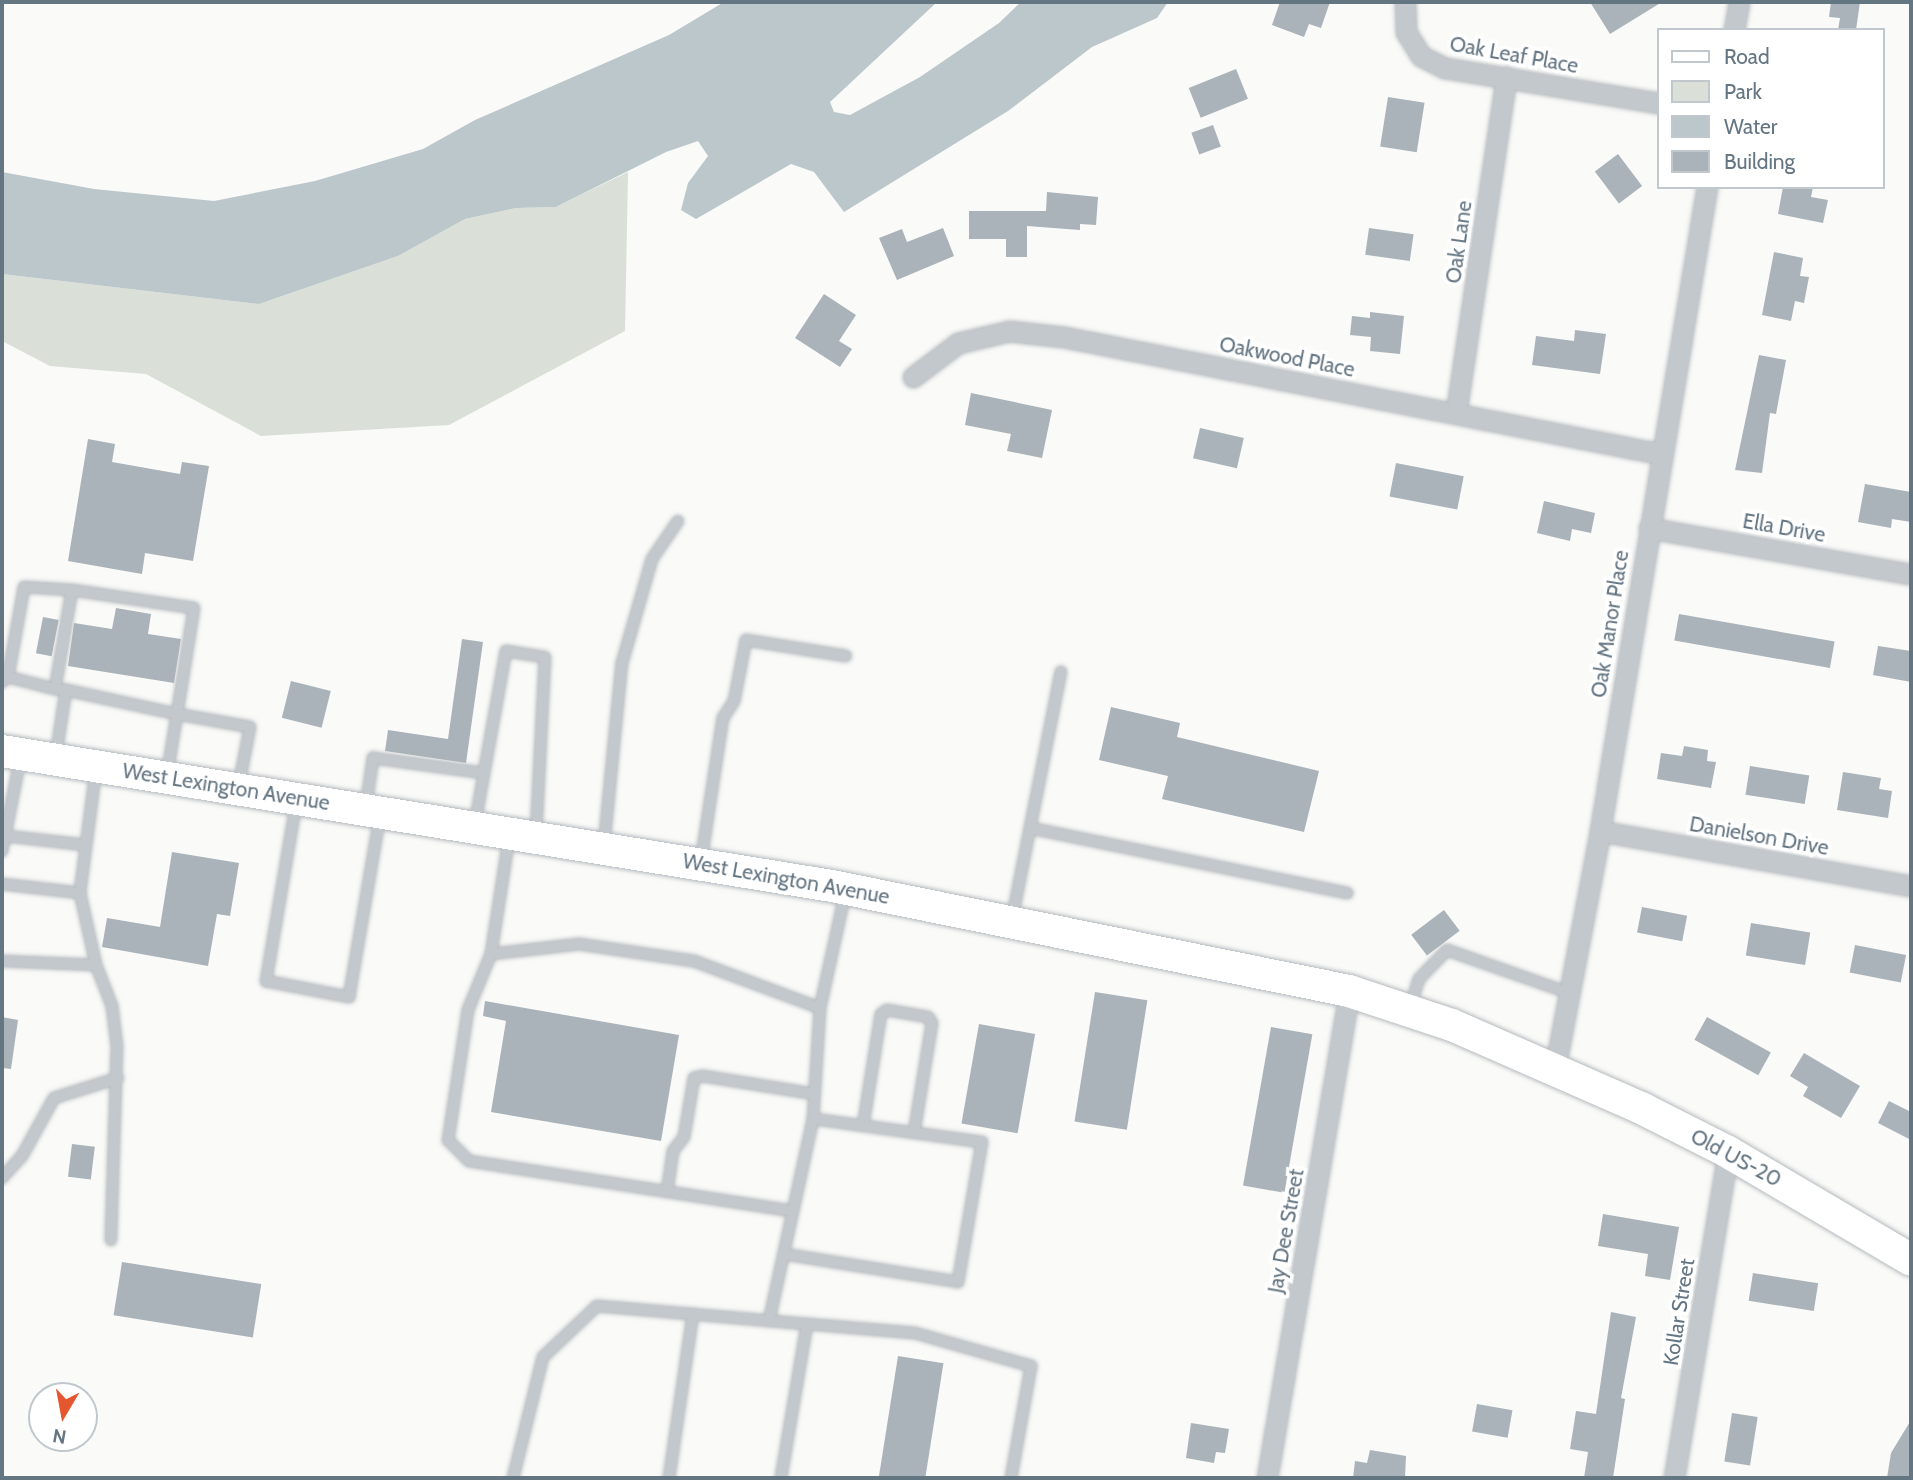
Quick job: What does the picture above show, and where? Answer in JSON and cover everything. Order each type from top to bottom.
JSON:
[{"type":"main road","name":"West Lexington Avenue","points":[[11,752],[846,889],[1012,919],[1349,991],[1410,1010],[1555,1068]]},
{"type":"main road","name":"Old US-20","points":[[1555,1068],[1728,1152],[1911,1260]]},
{"type":"street","name":"Oak Leaf Place","points":[[1405,2],[1406,32],[1421,56],[1445,68],[1658,103]]},
{"type":"street","points":[[1734,28],[1739,2]]},
{"type":"street","name":"Oak Lane","points":[[1456,413],[1506,77]]},
{"type":"street","name":"Oak Manor Place","points":[[1555,1068],[1600,831],[1707,189]]},
{"type":"street","name":"Oakwood Place","points":[[913,377],[958,343],[1009,331],[1064,337],[1661,454]]},
{"type":"street","name":"Ella Drive","points":[[1649,528],[1911,573]]},
{"type":"street","name":"Danielson Drive","points":[[1600,831],[1911,886]]},
{"type":"street","name":"Jay Dee Street","points":[[1267,1478],[1349,991]]},
{"type":"street","name":"Kollar Street","points":[[1674,1478],[1728,1152]]},
{"type":"lane","points":[[603,849],[622,663],[652,559],[678,520]]},
{"type":"lane","points":[[167,777],[177,714],[194,608],[72,590],[24,587],[5,680],[66,690],[177,714],[250,727],[239,789]]},
{"type":"lane","points":[[55,688],[72,590]]},
{"type":"lane","points":[[700,865],[723,718],[734,701],[746,640],[846,656]]},
{"type":"lane","points":[[474,828],[506,651],[545,657],[523,836],[491,954],[468,1010],[448,1140],[469,1161],[792,1211]]},
{"type":"lane","points":[[1012,919],[1061,672]]},
{"type":"lane","points":[[55,759],[66,690]]},
{"type":"lane","points":[[2,851],[6,836],[11,752]]},
{"type":"lane","points":[[297,799],[266,981],[349,996],[373,811],[373,758],[484,773]]},
{"type":"lane","points":[[96,765],[80,893],[96,965],[111,1006],[118,1078],[111,1240]]},
{"type":"lane","points":[[1030,828],[1347,893]]},
{"type":"lane","points":[[6,836],[85,845]]},
{"type":"lane","points":[[2,884],[80,893]]},
{"type":"lane","points":[[769,1321],[813,1119],[820,1007],[846,889]]},
{"type":"lane","points":[[491,954],[579,944],[694,961],[820,1007]]},
{"type":"lane","points":[[1410,1010],[1419,979],[1447,950],[1569,993]]},
{"type":"lane","points":[[2,961],[96,965]]},
{"type":"lane","points":[[863,1126],[881,1014],[887,1010],[928,1017],[932,1023],[914,1133]]},
{"type":"lane","points":[[667,1192],[673,1151],[684,1137],[694,1079],[702,1076],[814,1094]]},
{"type":"lane","points":[[2,1178],[22,1156],[54,1098],[118,1078]]},
{"type":"lane","points":[[784,1254],[958,1282],[982,1142],[813,1119]]},
{"type":"lane","points":[[513,1478],[543,1357],[597,1306],[915,1333],[1031,1366],[1011,1478]]},
{"type":"lane","points":[[669,1478],[693,1314]]},
{"type":"lane","points":[[780,1478],[807,1324]]},
{"type":"green space","points":[[628,172],[625,331],[449,425],[261,436],[146,374],[50,366],[2,341],[2,274],[259,304],[398,256],[465,219],[516,208],[556,207]]},
{"type":"water","points":[[724,2],[937,2],[830,102],[834,112],[850,115],[920,77],[999,23],[1021,2],[1168,2],[1157,18],[1092,47],[1008,111],[844,212],[814,172],[791,164],[696,219],[681,210],[688,183],[708,156],[698,141],[666,152],[556,207],[516,208],[465,219],[398,256],[259,304],[2,274],[2,172],[94,189],[214,201],[315,181],[423,149],[475,120],[669,35]]},
{"type":"building","points":[[1280,2],[1330,2],[1321,28],[1309,24],[1304,37],[1272,25]]},
{"type":"building","points":[[1590,2],[1662,2],[1610,34]]},
{"type":"building","points":[[1831,2],[1860,2],[1856,28],[1838,28],[1840,18],[1829,17]]},
{"type":"building","points":[[1236,69],[1248,99],[1201,118],[1189,88]]},
{"type":"building","points":[[1388,97],[1425,103],[1417,152],[1380,146]]},
{"type":"building","points":[[1213,125],[1221,147],[1199,154],[1191,133]]},
{"type":"building","points":[[1618,154],[1642,186],[1619,203],[1595,171]]},
{"type":"building","points":[[1783,189],[1813,189],[1811,197],[1828,200],[1823,223],[1778,214]]},
{"type":"building","points":[[1047,192],[1098,197],[1096,225],[1080,224],[1080,230],[1027,226],[1027,257],[1006,257],[1006,239],[969,239],[969,211],[1046,211]]},
{"type":"building","points":[[943,228],[954,256],[897,280],[879,238],[902,229],[907,242]]},
{"type":"building","points":[[1369,228],[1414,234],[1410,261],[1365,255]]},
{"type":"building","points":[[1774,252],[1803,258],[1800,276],[1809,277],[1804,303],[1795,301],[1791,321],[1762,315]]},
{"type":"building","points":[[824,294],[856,315],[839,341],[852,349],[840,367],[795,338]]},
{"type":"building","points":[[1370,312],[1404,316],[1400,354],[1370,351],[1371,337],[1350,335],[1352,316],[1370,318]]},
{"type":"building","points":[[1575,330],[1606,334],[1600,374],[1532,365],[1536,336],[1574,341]]},
{"type":"building","points":[[1759,355],[1786,360],[1776,414],[1770,413],[1762,473],[1735,470]]},
{"type":"building","points":[[971,393],[1052,410],[1042,458],[1007,451],[1011,434],[965,425]]},
{"type":"building","points":[[1200,428],[1244,438],[1237,468],[1193,458]]},
{"type":"building","points":[[88,439],[115,444],[112,462],[180,474],[182,462],[209,466],[193,561],[145,553],[142,574],[68,561]]},
{"type":"building","points":[[1396,463],[1464,476],[1457,510],[1390,496]]},
{"type":"building","points":[[1865,484],[1911,492],[1911,522],[1892,519],[1891,528],[1858,522]]},
{"type":"building","points":[[1544,501],[1595,513],[1591,533],[1572,529],[1570,541],[1537,533]]},
{"type":"building","points":[[116,608],[151,614],[148,634],[181,639],[174,683],[68,666],[74,623],[112,629]]},
{"type":"building","points":[[1679,614],[1835,641],[1830,668],[1674,641]]},
{"type":"building","points":[[43,617],[59,620],[52,656],[36,653]]},
{"type":"building","points":[[462,639],[483,642],[466,763],[385,751],[388,730],[448,739]]},
{"type":"building","points":[[1878,646],[1911,651],[1911,682],[1873,675]]},
{"type":"building","points":[[291,681],[331,691],[322,728],[282,718]]},
{"type":"building","points":[[1111,707],[1180,723],[1177,737],[1319,771],[1304,832],[1162,799],[1168,776],[1099,760]]},
{"type":"building","points":[[1684,746],[1708,750],[1707,761],[1716,762],[1711,788],[1657,779],[1661,753],[1682,756]]},
{"type":"building","points":[[1750,766],[1809,775],[1805,804],[1745,795]]},
{"type":"building","points":[[1843,772],[1881,778],[1879,789],[1892,791],[1888,818],[1837,810]]},
{"type":"building","points":[[172,852],[239,863],[230,916],[217,914],[208,966],[102,947],[107,918],[160,927]]},
{"type":"building","points":[[1642,907],[1687,916],[1682,941],[1637,933]]},
{"type":"building","points":[[1444,910],[1460,931],[1427,955],[1411,935]]},
{"type":"building","points":[[1751,923],[1810,932],[1805,965],[1746,956]]},
{"type":"building","points":[[1855,945],[1906,955],[1901,982],[1850,972]]},
{"type":"building","points":[[1095,992],[1147,1000],[1127,1130],[1075,1121]]},
{"type":"building","points":[[485,1001],[679,1035],[661,1141],[491,1112],[506,1021],[483,1016]]},
{"type":"building","points":[[2,1017],[18,1020],[11,1069],[2,1068]]},
{"type":"building","points":[[1707,1017],[1771,1052],[1758,1075],[1694,1040]]},
{"type":"building","points":[[979,1024],[1035,1034],[1018,1133],[961,1123]]},
{"type":"building","points":[[1271,1027],[1312,1034],[1284,1193],[1243,1186]]},
{"type":"building","points":[[1804,1053],[1860,1086],[1841,1118],[1803,1096],[1808,1087],[1790,1076]]},
{"type":"building","points":[[1889,1101],[1911,1112],[1911,1140],[1878,1123]]},
{"type":"building","points":[[72,1144],[95,1147],[91,1180],[68,1177]]},
{"type":"building","points":[[1603,1214],[1679,1227],[1670,1280],[1645,1276],[1648,1254],[1598,1246]]},
{"type":"building","points":[[122,1262],[261,1284],[253,1337],[114,1315]]},
{"type":"building","points":[[1753,1273],[1818,1283],[1814,1311],[1749,1301]]},
{"type":"building","points":[[1611,1312],[1636,1317],[1621,1398],[1625,1399],[1613,1478],[1584,1478],[1588,1452],[1570,1449],[1576,1411],[1596,1414]]},
{"type":"building","points":[[898,1356],[943,1363],[925,1478],[879,1477]]},
{"type":"building","points":[[1477,1404],[1512,1410],[1508,1438],[1472,1432]]},
{"type":"building","points":[[1732,1413],[1758,1417],[1750,1465],[1724,1461]]},
{"type":"building","points":[[1911,1420],[1911,1478],[1887,1478],[1891,1453]]},
{"type":"building","points":[[1191,1423],[1229,1429],[1225,1453],[1216,1452],[1214,1463],[1186,1458]]},
{"type":"building","points":[[1370,1450],[1406,1456],[1405,1478],[1353,1478],[1355,1461],[1367,1463]]}]
